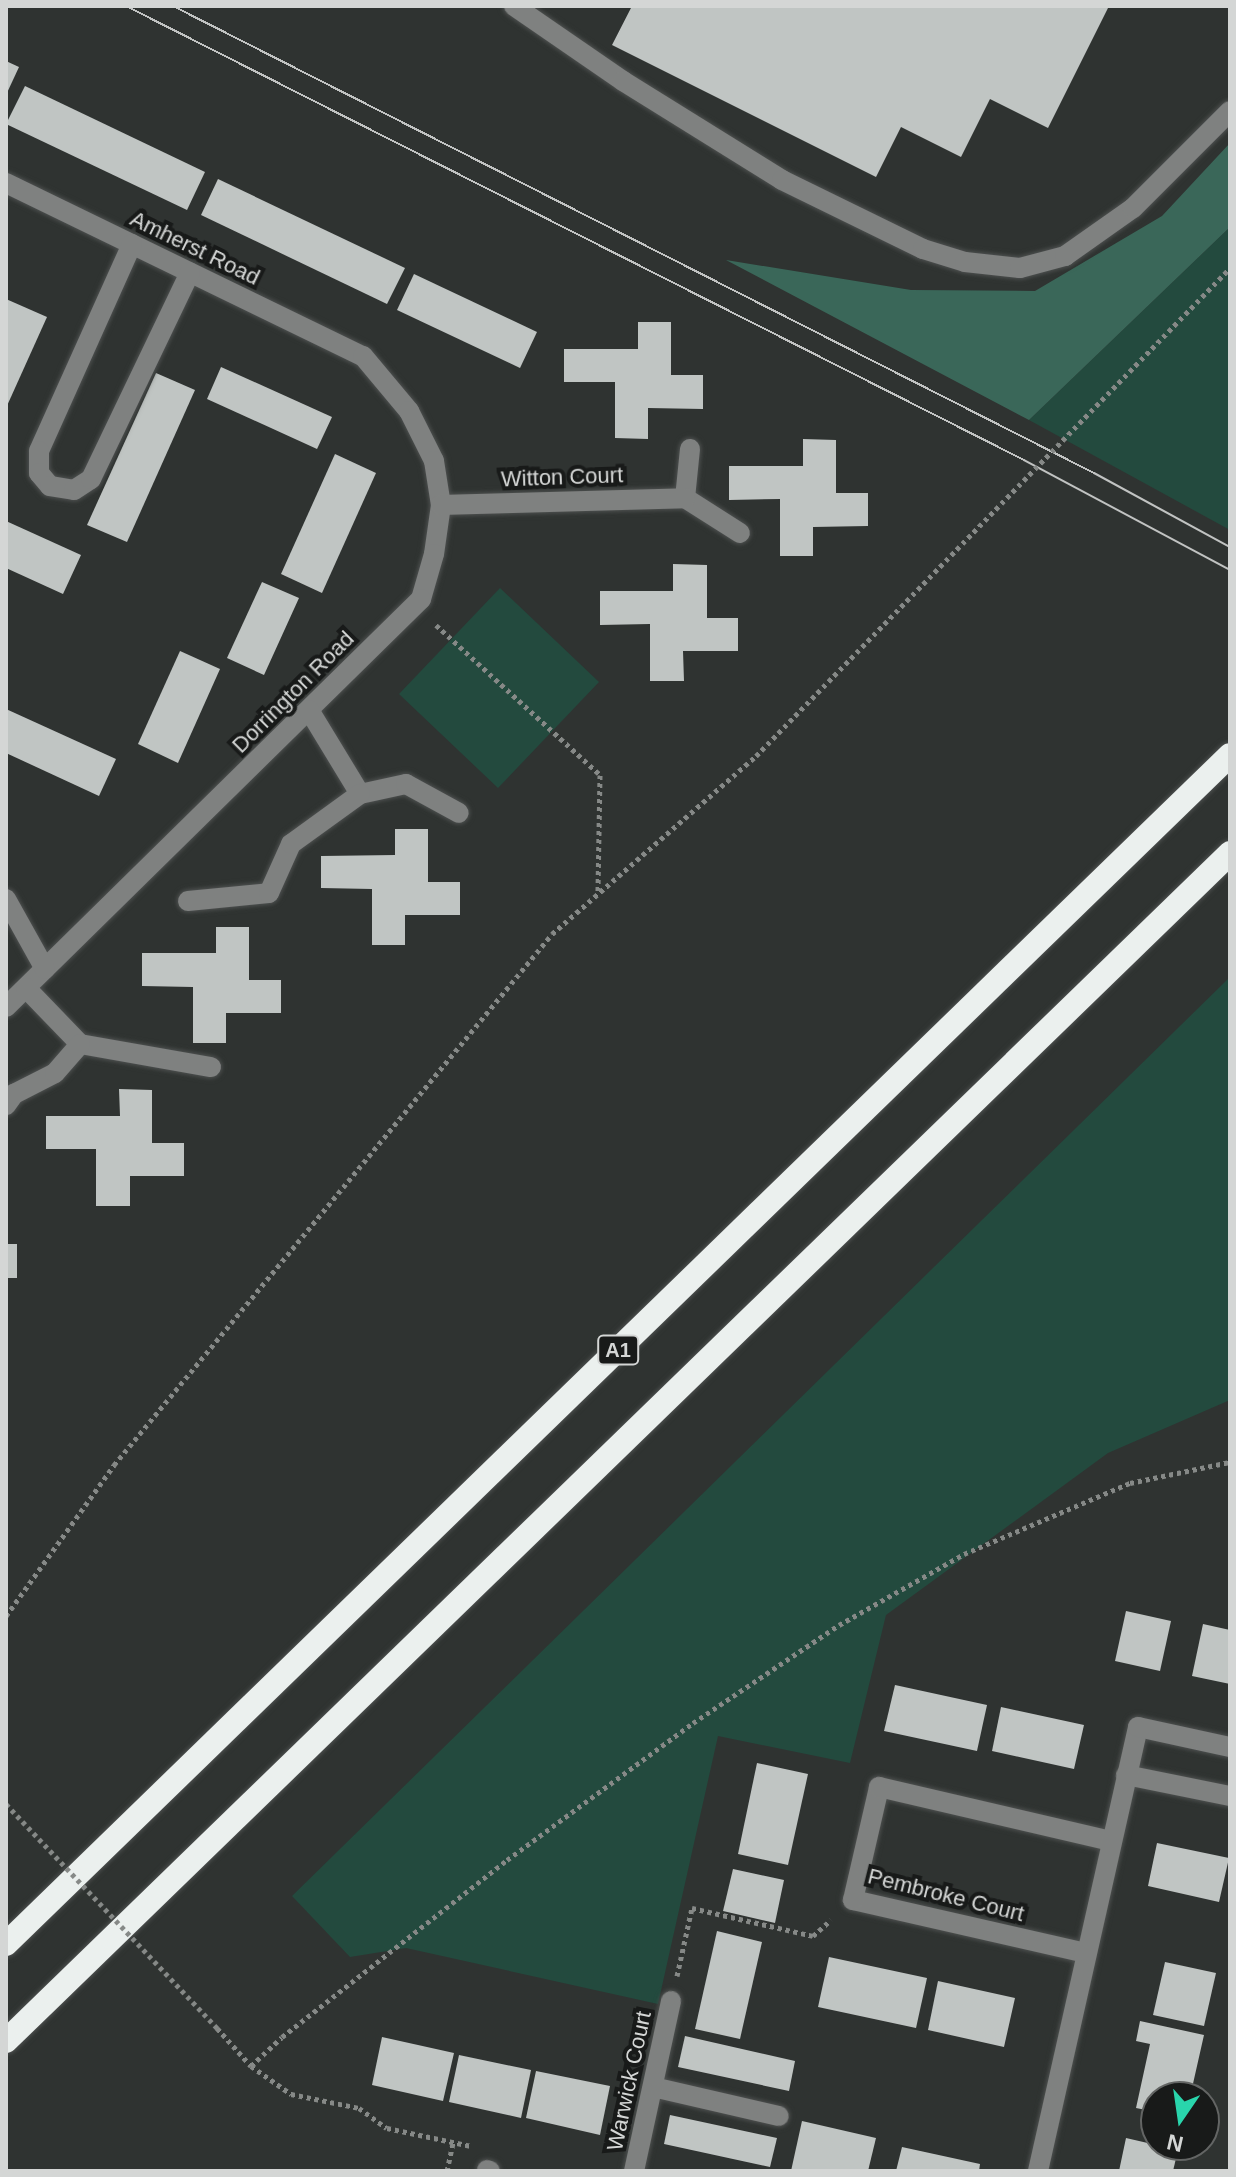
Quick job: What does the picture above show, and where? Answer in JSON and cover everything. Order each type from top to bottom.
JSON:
[{"type":"highway","name":"A1","points":[[6,1944],[1230,755]]},
{"type":"highway","points":[[6,2041],[1230,853]]},
{"type":"street","points":[[514,6],[623,81],[782,180],[923,249],[965,262],[1020,268],[1065,256],[1133,208],[1230,111]]},
{"type":"street","name":"Amherst Road","points":[[6,183],[363,356]]},
{"type":"street","points":[[132,244],[39,451],[39,473],[50,486],[74,490],[91,479],[190,272]]},
{"type":"street","name":"Dorrington Road","points":[[6,1007],[421,599],[434,554],[441,505],[434,461],[409,411],[363,356]]},
{"type":"street","points":[[690,449],[685,498],[740,533]]},
{"type":"street","name":"Witton Court","points":[[441,505],[685,498]]},
{"type":"street","points":[[309,710],[360,794]]},
{"type":"street","points":[[188,901],[269,893],[291,844],[360,794],[406,784],[459,813]]},
{"type":"street","points":[[6,899],[45,969]]},
{"type":"street","points":[[26,988],[80,1044],[211,1067]]},
{"type":"street","points":[[6,1105],[14,1094],[55,1073],[80,1044]]},
{"type":"street","points":[[1038,2171],[1138,1727],[1230,1747]]},
{"type":"street","points":[[1126,1775],[1230,1796]]},
{"type":"street","name":"Pembroke Court","points":[[1086,1953],[853,1900],[879,1787],[1111,1841]]},
{"type":"street","name":"Warwick Court","points":[[634,2171],[671,2001]]},
{"type":"street","points":[[653,2087],[779,2116]]},
{"type":"path","points":[[6,1616],[114,1465],[552,934],[756,756],[1230,268]]},
{"type":"path","points":[[414,606],[600,775],[598,894]]},
{"type":"path","points":[[251,2066],[282,2037],[507,1860],[693,1723],[839,1625],[964,1554],[1130,1483],[1230,1462]]},
{"type":"path","points":[[6,1804],[251,2066],[291,2094],[359,2108],[387,2128],[491,2150],[489,2171]]},
{"type":"path","points":[[671,2001],[692,1908],[813,1936],[853,1900]]},
{"type":"path","points":[[447,2171],[453,2142]]},
{"type":"green space","points":[[1230,143],[1230,227],[1029,420],[726,260],[911,290],[1035,291],[1162,216]]},
{"type":"green space","points":[[1230,227],[1230,530],[1029,420]]},
{"type":"green space","points":[[500,588],[599,682],[498,788],[399,694]]},
{"type":"green space","points":[[1230,977],[1230,1400],[1108,1453],[886,1615],[850,1763],[718,1736],[658,2004],[406,1948],[350,1957],[292,1896]]},
{"type":"building","points":[[632,6],[1109,6],[1048,128],[990,99],[961,157],[901,127],[876,177],[612,45]]},
{"type":"building","points":[[6,61],[19,67],[6,95]]},
{"type":"building","points":[[25,86],[205,172],[187,210],[6,124]]},
{"type":"building","points":[[218,179],[405,268],[387,304],[201,215]]},
{"type":"building","points":[[414,274],[537,332],[520,368],[397,310]]},
{"type":"building","points":[[6,299],[47,317],[6,408]]},
{"type":"building","points":[[638,322],[671,322],[671,375],[703,375],[703,409],[648,408],[648,439],[615,438],[615,382],[564,382],[564,349],[638,349]]},
{"type":"building","points":[[221,367],[332,417],[317,449],[207,399]]},
{"type":"building","points":[[156,373],[195,390],[127,542],[87,525]]},
{"type":"building","points":[[803,439],[836,440],[836,493],[868,493],[868,526],[813,527],[813,556],[780,556],[780,499],[729,500],[729,466],[803,466]]},
{"type":"building","points":[[335,454],[376,473],[322,593],[281,574]]},
{"type":"building","points":[[6,521],[81,555],[63,594],[6,568]]},
{"type":"building","points":[[673,564],[707,565],[707,618],[738,618],[738,651],[683,651],[684,681],[650,681],[650,624],[600,625],[600,591],[673,591]]},
{"type":"building","points":[[262,582],[299,598],[264,675],[227,658]]},
{"type":"building","points":[[180,651],[220,669],[178,763],[138,744]]},
{"type":"building","points":[[6,709],[116,759],[99,796],[6,753]]},
{"type":"building","points":[[395,829],[428,829],[428,882],[460,882],[460,915],[405,915],[405,945],[372,945],[372,889],[321,888],[321,856],[395,855]]},
{"type":"building","points":[[216,927],[249,927],[249,980],[281,980],[281,1013],[226,1013],[226,1043],[193,1043],[193,987],[142,986],[142,953],[216,953]]},
{"type":"building","points":[[119,1089],[152,1090],[152,1143],[184,1143],[184,1176],[130,1176],[130,1206],[96,1206],[96,1149],[46,1149],[46,1116],[120,1116]]},
{"type":"building","points":[[6,1244],[17,1244],[17,1278],[6,1278]]},
{"type":"building","points":[[1126,1611],[1171,1621],[1160,1671],[1115,1661]]},
{"type":"building","points":[[1203,1624],[1230,1630],[1230,1684],[1192,1676]]},
{"type":"building","points":[[895,1685],[987,1705],[977,1751],[884,1731]]},
{"type":"building","points":[[1001,1707],[1084,1725],[1074,1769],[992,1751]]},
{"type":"building","points":[[757,1763],[808,1774],[788,1865],[738,1854]]},
{"type":"building","points":[[1157,1843],[1229,1858],[1219,1902],[1148,1886]]},
{"type":"building","points":[[733,1869],[784,1880],[775,1923],[723,1911]]},
{"type":"building","points":[[717,1931],[762,1942],[740,2039],[695,2029]]},
{"type":"building","points":[[829,1957],[927,1978],[916,2028],[818,2007]]},
{"type":"building","points":[[1165,1962],[1216,1973],[1204,2026],[1153,2015]]},
{"type":"building","points":[[938,1981],[1015,1998],[1004,2047],[928,2030]]},
{"type":"building","points":[[1140,2021],[1204,2035],[1194,2081],[1142,2081],[1150,2044],[1136,2041]]},
{"type":"building","points":[[685,2036],[795,2061],[789,2091],[678,2067]]},
{"type":"building","points":[[382,2037],[454,2053],[443,2101],[372,2085]]},
{"type":"building","points":[[459,2055],[531,2070],[521,2118],[449,2102]]},
{"type":"building","points":[[536,2071],[610,2086],[600,2135],[526,2118]]},
{"type":"building","points":[[670,2115],[777,2138],[770,2167],[664,2144]]},
{"type":"building","points":[[802,2121],[876,2138],[868,2171],[791,2171]]},
{"type":"building","points":[[1126,2138],[1140,2141],[1140,2161],[1175,2161],[1173,2171],[1119,2171]]},
{"type":"building","points":[[902,2147],[980,2164],[979,2171],[896,2171]]},
{"type":"tram line","points":[[126,6],[1024,460],[1230,570]]},
{"type":"tram line","points":[[173,6],[1094,473],[1230,547]]}]
